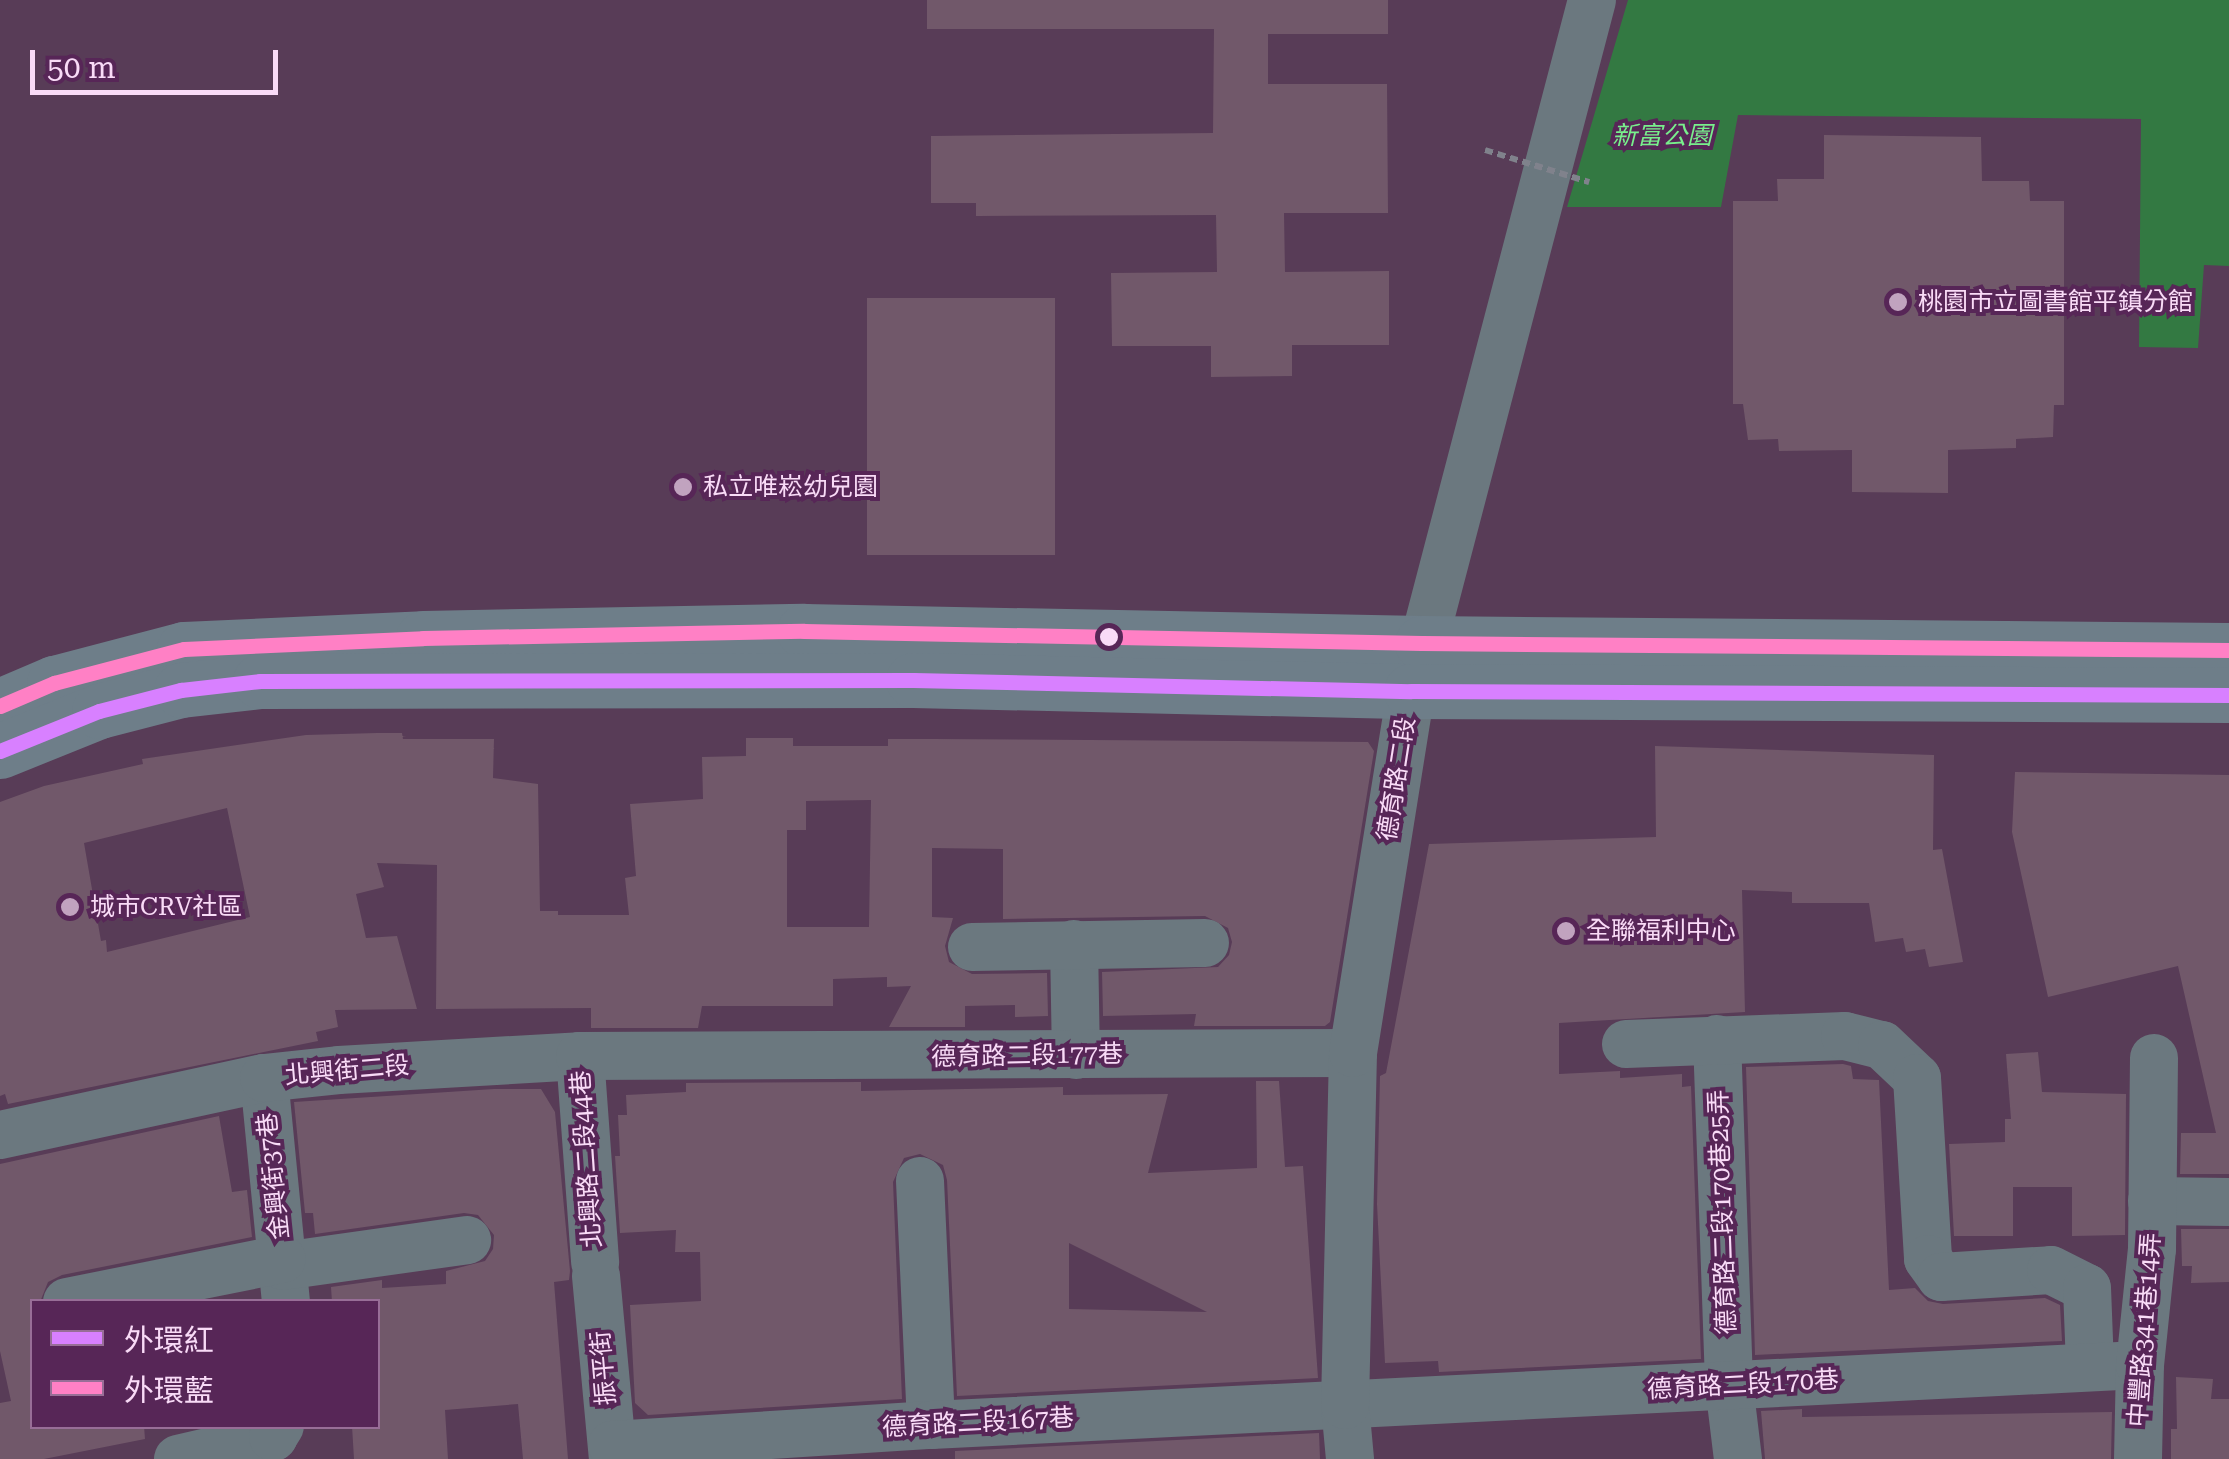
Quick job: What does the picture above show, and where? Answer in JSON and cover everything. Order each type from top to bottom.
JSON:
[{"type":"main road","points":[[0,706],[54,683],[184,649],[423,638],[804,631],[1417,667],[2229,695]]},
{"type":"main road","points":[[0,751],[99,711],[181,690],[260,680],[912,680],[2229,650]]},
{"type":"street","name":"德育路二段","points":[[1350,1459],[1346,1405],[1353,1053],[1417,667],[1592,0]]},
{"type":"street","points":[[972,946],[1206,943]]},
{"type":"street","points":[[1074,944],[1076,1055]]},
{"type":"street","points":[[1626,1044],[1844,1036],[1882,1044],[1917,1078],[1928,1260],[1941,1277],[2051,1270],[2087,1288],[2090,1367]]},
{"type":"street","name":"德育路二段170巷25弄","points":[[1717,1040],[1729,1385],[1738,1459]]},
{"type":"street","name":"德育路二段177巷","points":[[701,1055],[1353,1053]]},
{"type":"street","name":"北興街二段","points":[[0,1136],[264,1078],[580,1056],[701,1055]]},
{"type":"street","name":"北興路二段44巷","points":[[580,1056],[595,1269]]},
{"type":"street","name":"中豐路341巷14弄","points":[[2138,1459],[2140,1365],[2152,1201],[2154,1058]]},
{"type":"street","name":"金興街37巷","points":[[264,1078],[284,1275]]},
{"type":"street","points":[[920,1181],[931,1424]]},
{"type":"street","name":"中豐路341巷14弄","points":[[2152,1201],[2229,1202]]},
{"type":"street","points":[[91,1299],[284,1275],[467,1240]]},
{"type":"street","name":"振平街","points":[[595,1269],[612,1452]]},
{"type":"street","name":"德育路二段170巷","points":[[1346,1405],[2140,1365]]},
{"type":"street","name":"德育路二段167巷","points":[[612,1452],[931,1424],[1346,1405]]},
{"type":"street","points":[[178,1459],[273,1436],[278,1429]]},
{"type":"path","points":[[1486,150],[1589,182]]},
{"type":"green space","name":"新富公園","points":[[1628,0],[2229,0],[2229,266],[2204,265],[2198,348],[2139,347],[2141,119],[1738,115],[1721,207],[1567,207]]},
{"type":"building","points":[[927,0],[1388,0],[1388,34],[1268,34],[1268,84],[1387,84],[1388,213],[1284,213],[1285,272],[1389,271],[1389,345],[1292,345],[1292,376],[1211,377],[1211,346],[1112,346],[1111,273],[1217,272],[1216,215],[976,216],[976,203],[931,203],[931,136],[1213,133],[1214,29],[927,29]]},
{"type":"building","name":"桃園市立圖書館平鎮分館","points":[[1824,135],[1981,137],[1982,181],[2029,181],[2030,201],[2064,201],[2064,405],[2054,405],[2053,437],[2016,439],[2016,448],[1948,450],[1948,493],[1852,492],[1852,450],[1779,451],[1778,439],[1748,440],[1743,404],[1733,404],[1733,201],[1778,201],[1777,179],[1824,179]]},
{"type":"building","points":[[867,298],[1055,298],[1055,555],[867,555]]},
{"type":"building","points":[[402,733],[403,739],[494,739],[493,778],[538,784],[540,911],[558,911],[558,915],[629,915],[625,878],[636,876],[630,804],[703,799],[702,757],[746,756],[746,738],[793,738],[793,746],[888,746],[888,739],[1368,742],[1374,751],[1330,1022],[1325,1026],[1194,1026],[1196,1014],[1103,1016],[1102,972],[1218,967],[1229,955],[1232,942],[1228,928],[1205,916],[1003,919],[1003,849],[932,848],[932,917],[953,918],[945,946],[949,962],[972,974],[1047,973],[1048,1016],[1015,1017],[1015,1005],[965,1006],[965,1027],[889,1027],[911,986],[887,987],[887,977],[833,979],[833,1006],[702,1006],[698,1028],[591,1028],[591,1008],[436,1009],[437,865],[377,863],[384,887],[356,894],[366,938],[397,936],[417,1009],[335,1010],[338,1027],[316,1032],[318,1041],[8,1104],[5,1094],[0,1096],[0,802],[44,786],[143,764],[142,759],[306,735]],"holes":[[[871,800],[869,927],[787,927],[787,830],[806,830],[806,801]],[[227,808],[250,917],[107,952],[106,940],[101,941],[84,843]]]},
{"type":"building","points":[[1655,746],[1934,755],[1933,850],[1942,849],[1963,962],[1929,967],[1925,949],[1906,952],[1903,938],[1875,942],[1869,903],[1792,903],[1792,892],[1742,890],[1745,1012],[1559,1023],[1559,1074],[1620,1071],[1620,1078],[1682,1074],[1682,1087],[1691,1086],[1701,1359],[1439,1372],[1438,1361],[1385,1363],[1377,1204],[1380,1076],[1386,1073],[1429,844],[1656,837]]},
{"type":"building","points":[[2015,772],[2229,775],[2229,1174],[2180,1174],[2181,1133],[2216,1133],[2178,966],[2048,997],[2012,832]]},
{"type":"building","points":[[2038,1052],[2042,1092],[2126,1094],[2125,1235],[2072,1236],[2072,1187],[2013,1187],[2013,1236],[1954,1236],[1949,1144],[2005,1142],[2005,1119],[2011,1119],[2006,1054]]},
{"type":"building","points":[[1851,1066],[1853,1079],[1879,1080],[1889,1290],[1915,1288],[1928,1301],[1943,1304],[2045,1298],[2060,1305],[2062,1341],[1755,1355],[1746,1067]]},
{"type":"building","points":[[1256,1081],[1279,1081],[1285,1167],[1303,1166],[1318,1378],[957,1396],[947,1180],[943,1165],[920,1154],[904,1158],[893,1182],[902,1399],[648,1415],[635,1403],[630,1305],[701,1301],[700,1252],[675,1252],[676,1230],[620,1233],[615,1156],[620,1156],[618,1115],[627,1115],[626,1095],[686,1092],[686,1083],[861,1082],[861,1091],[1063,1087],[1063,1095],[1168,1094],[1148,1173],[1257,1168]],"holes":[[[1069,1243],[1207,1312],[1069,1309]]]},
{"type":"building","points":[[541,1089],[555,1112],[570,1271],[569,1280],[554,1282],[568,1459],[523,1459],[518,1404],[445,1410],[448,1459],[354,1459],[352,1429],[380,1429],[380,1299],[332,1299],[331,1287],[382,1280],[382,1288],[446,1284],[446,1271],[485,1261],[493,1249],[494,1235],[478,1215],[464,1213],[315,1234],[313,1213],[305,1213],[294,1102]]},
{"type":"building","points":[[219,1116],[232,1192],[247,1190],[252,1237],[62,1275],[48,1282],[41,1299],[30,1299],[30,1429],[144,1429],[145,1439],[44,1459],[0,1459],[0,1403],[11,1401],[0,1351],[0,1164]]},
{"type":"building","points":[[2181,1229],[2229,1229],[2229,1282],[2191,1283],[2192,1266],[2182,1266]]},
{"type":"building","points":[[2176,1377],[2213,1379],[2211,1399],[2229,1399],[2229,1459],[2171,1459],[2171,1429],[2177,1429]]},
{"type":"building","points":[[1802,1409],[1802,1417],[2112,1412],[2111,1459],[1765,1459],[1761,1411]]},
{"type":"building","points":[[1319,1433],[1320,1459],[955,1459],[955,1451]]},
{"type":"transit line","name":"外環藍","points":[[0,706],[54,683],[184,649],[423,638],[804,631],[1422,643],[2229,650]]},
{"type":"transit line","name":"外環紅","points":[[0,751],[99,711],[181,690],[260,681],[913,680],[1411,691],[2229,695]]},
{"type":"place","name":"桃園市立圖書館平鎮分館","points":[[1898,302]]},
{"type":"place","name":"私立唯崧幼兒園","points":[[683,487]]},
{"type":"place","name":"城市CRV社區","points":[[70,907]]},
{"type":"place","name":"全聯福利中心","points":[[1566,931]]}]
